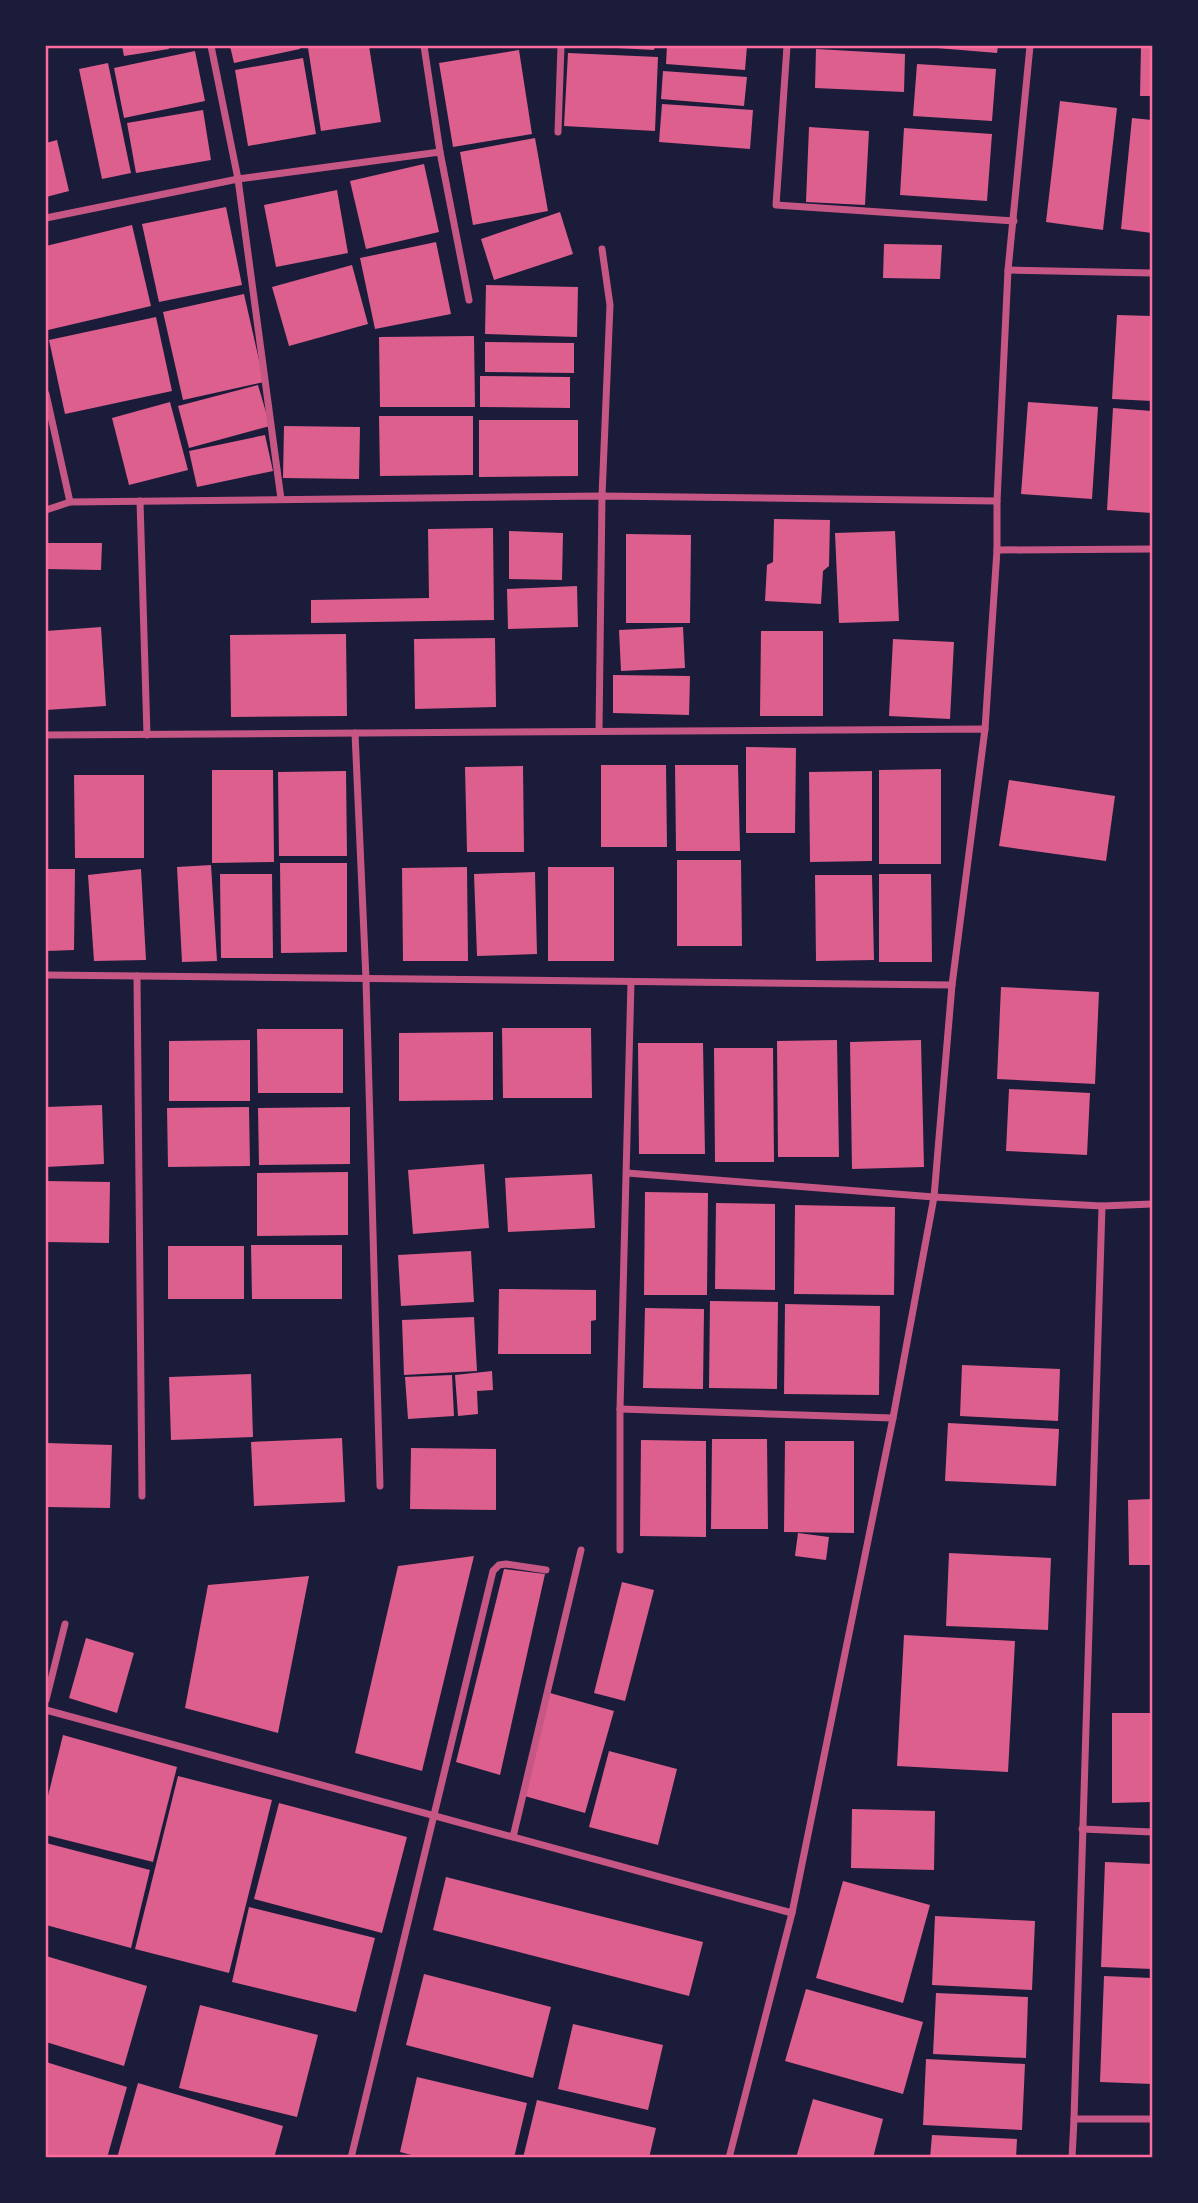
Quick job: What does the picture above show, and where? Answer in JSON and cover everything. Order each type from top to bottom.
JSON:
[{"type":"street","points":[[211,46],[238,179],[281,499]]},
{"type":"street","points":[[424,46],[440,152],[469,300]]},
{"type":"street","points":[[558,132],[561,46]]},
{"type":"street","points":[[787,46],[776,205],[1014,221]]},
{"type":"street","points":[[729,2158],[792,1913],[893,1418],[934,1196],[953,985],[985,729],[997,550],[1008,270],[1030,46]]},
{"type":"street","points":[[46,218],[238,179],[440,152]]},
{"type":"street","points":[[598,731],[610,305],[602,249]]},
{"type":"street","points":[[1008,270],[1153,273]]},
{"type":"street","points":[[46,394],[70,502]]},
{"type":"street","points":[[46,510],[70,502],[281,499],[603,496],[997,501]]},
{"type":"street","points":[[140,501],[147,735]]},
{"type":"street","points":[[997,550],[1153,549]]},
{"type":"street","points":[[46,735],[985,729]]},
{"type":"street","points":[[355,733],[366,979],[380,1486]]},
{"type":"street","points":[[46,975],[953,985]]},
{"type":"street","points":[[137,976],[142,1496]]},
{"type":"street","points":[[620,1550],[620,1409],[631,982]]},
{"type":"street","points":[[627,1173],[1102,1206],[1153,1204]]},
{"type":"street","points":[[1072,2158],[1102,1206]]},
{"type":"street","points":[[620,1409],[893,1418]]},
{"type":"street","points":[[513,1837],[581,1550]]},
{"type":"street","points":[[351,2158],[493,1572],[499,1565],[506,1564],[546,1570]]},
{"type":"street","points":[[46,1700],[65,1624]]},
{"type":"street","points":[[46,1710],[792,1913]]},
{"type":"street","points":[[1082,1829],[1153,1832]]},
{"type":"street","points":[[1074,2119],[1153,2119]]},
{"type":"building","points":[[122,46],[168,46],[169,49],[124,56]]},
{"type":"building","points":[[230,46],[300,46],[300,49],[234,63]]},
{"type":"building","points":[[369,46],[381,122],[321,131],[308,48]]},
{"type":"building","points":[[617,46],[655,46],[654,50]]},
{"type":"building","points":[[667,46],[747,46],[745,70],[666,64]]},
{"type":"building","points":[[925,46],[998,46],[997,53]]},
{"type":"building","points":[[1141,46],[1152,46],[1152,96],[1140,96]]},
{"type":"building","points":[[816,49],[905,54],[904,92],[815,88]]},
{"type":"building","points":[[519,50],[532,134],[453,147],[439,63]]},
{"type":"building","points":[[195,51],[205,101],[124,118],[114,68]]},
{"type":"building","points":[[568,53],[658,57],[655,131],[564,126]]},
{"type":"building","points":[[303,58],[316,134],[248,146],[235,70]]},
{"type":"building","points":[[108,63],[131,173],[102,179],[79,69]]},
{"type":"building","points":[[917,64],[996,69],[992,121],[913,116]]},
{"type":"building","points":[[663,71],[747,77],[744,106],[661,99]]},
{"type":"building","points":[[1060,101],[1117,108],[1103,230],[1046,222]]},
{"type":"building","points":[[662,104],[753,110],[750,149],[659,142]]},
{"type":"building","points":[[203,110],[211,160],[136,173],[127,123]]},
{"type":"building","points":[[1132,118],[1152,120],[1152,233],[1121,229]]},
{"type":"building","points":[[809,127],[869,131],[865,205],[806,202]]},
{"type":"building","points":[[904,128],[992,134],[987,201],[900,195]]},
{"type":"building","points":[[535,138],[548,211],[473,225],[460,152]]},
{"type":"building","points":[[57,140],[69,191],[46,197],[46,143]]},
{"type":"building","points":[[424,164],[439,232],[366,249],[350,181]]},
{"type":"building","points":[[337,190],[348,253],[276,267],[264,205]]},
{"type":"building","points":[[226,207],[242,285],[159,302],[142,224]]},
{"type":"building","points":[[560,212],[573,254],[494,280],[481,239]]},
{"type":"building","points":[[132,225],[151,306],[48,330],[46,246]]},
{"type":"building","points":[[436,242],[451,314],[375,329],[360,258]]},
{"type":"building","points":[[884,244],[942,245],[940,279],[883,278]]},
{"type":"building","points":[[352,265],[368,324],[289,346],[272,287]]},
{"type":"building","points":[[486,285],[578,287],[577,337],[485,334]]},
{"type":"building","points":[[244,294],[264,382],[183,400],[163,312]]},
{"type":"building","points":[[1117,315],[1152,316],[1152,401],[1112,399]]},
{"type":"building","points":[[156,317],[172,391],[65,414],[49,340]]},
{"type":"building","points":[[474,336],[475,407],[380,407],[379,337]]},
{"type":"building","points":[[485,342],[574,343],[574,373],[485,372]]},
{"type":"building","points":[[480,376],[570,377],[570,408],[480,407]]},
{"type":"building","points":[[258,385],[270,426],[189,448],[178,406]]},
{"type":"building","points":[[170,402],[188,470],[129,485],[112,418]]},
{"type":"building","points":[[1028,402],[1098,407],[1092,499],[1021,494]]},
{"type":"building","points":[[1113,408],[1152,411],[1152,513],[1107,510]]},
{"type":"building","points":[[379,416],[473,416],[473,475],[380,476]]},
{"type":"building","points":[[479,420],[578,420],[578,476],[479,477]]},
{"type":"building","points":[[284,426],[360,427],[359,479],[283,478]]},
{"type":"building","points":[[265,435],[273,471],[197,487],[189,451]]},
{"type":"building","points":[[774,519],[830,520],[829,566],[823,571],[821,604],[765,601],[767,565],[773,562]]},
{"type":"building","points":[[493,528],[494,620],[311,623],[311,600],[429,598],[428,529]]},
{"type":"building","points":[[509,531],[563,533],[562,580],[509,579]]},
{"type":"building","points":[[895,531],[899,621],[839,623],[835,533]]},
{"type":"building","points":[[626,534],[691,535],[690,623],[626,623]]},
{"type":"building","points":[[46,543],[102,543],[101,570],[46,569]]},
{"type":"building","points":[[577,586],[578,627],[508,629],[507,589]]},
{"type":"building","points":[[101,627],[106,706],[46,710],[46,631]]},
{"type":"building","points":[[683,627],[685,668],[621,671],[619,630]]},
{"type":"building","points":[[761,631],[823,631],[823,716],[760,716]]},
{"type":"building","points":[[346,634],[347,716],[231,717],[230,635]]},
{"type":"building","points":[[495,638],[496,707],[415,709],[414,639]]},
{"type":"building","points":[[893,639],[954,642],[950,719],[889,716]]},
{"type":"building","points":[[613,675],[690,676],[689,715],[613,713]]},
{"type":"building","points":[[746,747],[796,748],[795,833],[746,833]]},
{"type":"building","points":[[601,765],[666,765],[667,847],[601,847]]},
{"type":"building","points":[[675,765],[738,765],[740,851],[676,851]]},
{"type":"building","points":[[523,766],[524,852],[467,852],[465,767]]},
{"type":"building","points":[[941,769],[941,864],[879,864],[879,770]]},
{"type":"building","points":[[212,770],[273,770],[274,862],[212,863]]},
{"type":"building","points":[[346,771],[347,856],[279,856],[278,772]]},
{"type":"building","points":[[872,771],[872,861],[810,862],[809,772]]},
{"type":"building","points":[[74,775],[144,775],[144,858],[75,858]]},
{"type":"building","points":[[1009,780],[1115,796],[1106,861],[999,846]]},
{"type":"building","points":[[677,860],[741,860],[742,946],[677,946]]},
{"type":"building","points":[[280,863],[347,863],[347,952],[281,953]]},
{"type":"building","points":[[211,865],[217,961],[182,962],[177,867]]},
{"type":"building","points":[[467,867],[468,961],[403,961],[402,868]]},
{"type":"building","points":[[548,867],[614,867],[614,961],[548,961]]},
{"type":"building","points":[[46,869],[75,869],[74,950],[46,951]]},
{"type":"building","points":[[141,869],[146,960],[94,961],[88,875]]},
{"type":"building","points":[[535,872],[537,954],[477,956],[474,874]]},
{"type":"building","points":[[220,874],[272,874],[273,958],[221,958]]},
{"type":"building","points":[[879,874],[931,874],[932,962],[879,962]]},
{"type":"building","points":[[815,875],[872,875],[874,960],[816,961]]},
{"type":"building","points":[[1001,987],[1099,992],[1095,1084],[997,1079]]},
{"type":"building","points":[[502,1028],[591,1028],[592,1098],[503,1098]]},
{"type":"building","points":[[257,1029],[343,1029],[343,1093],[258,1093]]},
{"type":"building","points":[[493,1032],[493,1100],[399,1101],[399,1033]]},
{"type":"building","points":[[250,1040],[250,1101],[169,1101],[169,1041]]},
{"type":"building","points":[[837,1040],[839,1157],[778,1157],[777,1041]]},
{"type":"building","points":[[921,1040],[924,1167],[852,1169],[850,1042]]},
{"type":"building","points":[[638,1043],[703,1043],[705,1154],[639,1154]]},
{"type":"building","points":[[714,1048],[773,1048],[774,1162],[715,1162]]},
{"type":"building","points":[[1009,1089],[1090,1093],[1087,1155],[1006,1151]]},
{"type":"building","points":[[102,1105],[104,1164],[46,1167],[46,1107]]},
{"type":"building","points":[[249,1107],[250,1166],[168,1167],[167,1108]]},
{"type":"building","points":[[350,1107],[350,1164],[259,1165],[258,1108]]},
{"type":"building","points":[[484,1164],[489,1228],[413,1234],[408,1170]]},
{"type":"building","points":[[348,1172],[348,1235],[257,1236],[257,1173]]},
{"type":"building","points":[[592,1174],[595,1228],[508,1232],[505,1178]]},
{"type":"building","points":[[46,1181],[110,1182],[109,1243],[46,1242]]},
{"type":"building","points":[[645,1192],[708,1193],[707,1295],[644,1295]]},
{"type":"building","points":[[716,1203],[775,1204],[775,1290],[715,1289]]},
{"type":"building","points":[[795,1205],[895,1207],[894,1295],[794,1294]]},
{"type":"building","points":[[251,1245],[342,1245],[342,1299],[252,1299]]},
{"type":"building","points":[[168,1246],[244,1246],[244,1299],[168,1299]]},
{"type":"building","points":[[471,1251],[474,1302],[401,1306],[398,1255]]},
{"type":"building","points":[[499,1289],[596,1290],[596,1320],[591,1321],[591,1354],[498,1354]]},
{"type":"building","points":[[710,1301],[778,1302],[777,1389],[709,1388]]},
{"type":"building","points":[[785,1304],[880,1306],[879,1395],[784,1394]]},
{"type":"building","points":[[645,1308],[704,1309],[703,1389],[643,1388]]},
{"type":"building","points":[[474,1317],[477,1371],[404,1375],[402,1320]]},
{"type":"building","points":[[962,1365],[1060,1369],[1058,1421],[960,1416]]},
{"type":"building","points":[[492,1371],[493,1390],[477,1391],[478,1414],[458,1416],[455,1375]]},
{"type":"building","points":[[251,1374],[253,1437],[171,1440],[169,1377]]},
{"type":"building","points":[[452,1375],[454,1416],[408,1419],[405,1377]]},
{"type":"building","points":[[948,1423],[1059,1429],[1056,1486],[945,1481]]},
{"type":"building","points":[[342,1438],[345,1502],[254,1506],[251,1442]]},
{"type":"building","points":[[712,1439],[767,1439],[768,1529],[711,1529]]},
{"type":"building","points":[[641,1440],[706,1441],[706,1537],[640,1536]]},
{"type":"building","points":[[785,1441],[854,1441],[854,1533],[784,1532]]},
{"type":"building","points":[[46,1443],[112,1445],[110,1508],[46,1507]]},
{"type":"building","points":[[411,1448],[496,1449],[496,1510],[410,1509]]},
{"type":"building","points":[[1152,1499],[1152,1565],[1129,1565],[1128,1500]]},
{"type":"building","points":[[798,1533],[829,1537],[826,1560],[795,1556]]},
{"type":"building","points":[[949,1553],[1051,1558],[1048,1630],[946,1626]]},
{"type":"building","points":[[474,1556],[422,1771],[355,1753],[398,1566]]},
{"type":"building","points":[[504,1569],[545,1574],[500,1775],[456,1762]]},
{"type":"building","points":[[309,1576],[278,1733],[185,1708],[208,1585]]},
{"type":"building","points":[[622,1582],[654,1590],[625,1701],[594,1693]]},
{"type":"building","points":[[904,1635],[1015,1641],[1008,1772],[897,1766]]},
{"type":"building","points":[[86,1638],[134,1653],[117,1713],[69,1698]]},
{"type":"building","points":[[550,1693],[614,1711],[585,1813],[521,1795]]},
{"type":"building","points":[[1112,1713],[1152,1713],[1152,1802],[1112,1803]]},
{"type":"building","points":[[63,1735],[177,1767],[153,1862],[46,1835],[46,1804]]},
{"type":"building","points":[[609,1751],[677,1769],[658,1845],[589,1827]]},
{"type":"building","points":[[178,1776],[272,1800],[229,1973],[135,1949]]},
{"type":"building","points":[[279,1803],[407,1837],[382,1933],[254,1899]]},
{"type":"building","points":[[852,1809],[935,1811],[934,1870],[851,1868]]},
{"type":"building","points":[[46,1843],[150,1870],[131,1948],[46,1925]]},
{"type":"building","points":[[1105,1862],[1152,1864],[1152,1969],[1101,1967]]},
{"type":"building","points":[[446,1877],[703,1942],[689,1996],[433,1930]]},
{"type":"building","points":[[843,1881],[930,1905],[903,2003],[816,1978]]},
{"type":"building","points":[[249,1907],[375,1938],[356,2012],[232,1982]]},
{"type":"building","points":[[935,1916],[1035,1921],[1032,1990],[932,1985]]},
{"type":"building","points":[[46,1956],[147,1986],[124,2066],[46,2042]]},
{"type":"building","points":[[424,1974],[551,2007],[533,2078],[406,2045]]},
{"type":"building","points":[[1104,1976],[1152,1978],[1152,2084],[1100,2082]]},
{"type":"building","points":[[806,1989],[923,2022],[903,2094],[785,2061]]},
{"type":"building","points":[[936,1993],[1028,1997],[1026,2058],[933,2054]]},
{"type":"building","points":[[200,2005],[318,2035],[297,2117],[179,2088]]},
{"type":"building","points":[[573,2024],[663,2045],[648,2110],[558,2089]]},
{"type":"building","points":[[926,2059],[1025,2064],[1022,2130],[923,2125]]},
{"type":"building","points":[[46,2062],[127,2087],[107,2158],[46,2158]]},
{"type":"building","points":[[417,2077],[527,2103],[514,2158],[423,2158],[400,2152]]},
{"type":"building","points":[[138,2083],[283,2126],[274,2158],[117,2158]]},
{"type":"building","points":[[813,2099],[883,2119],[873,2158],[796,2158]]},
{"type":"building","points":[[537,2100],[656,2128],[649,2158],[523,2158]]},
{"type":"building","points":[[932,2135],[1017,2139],[1016,2158],[930,2158]]}]
